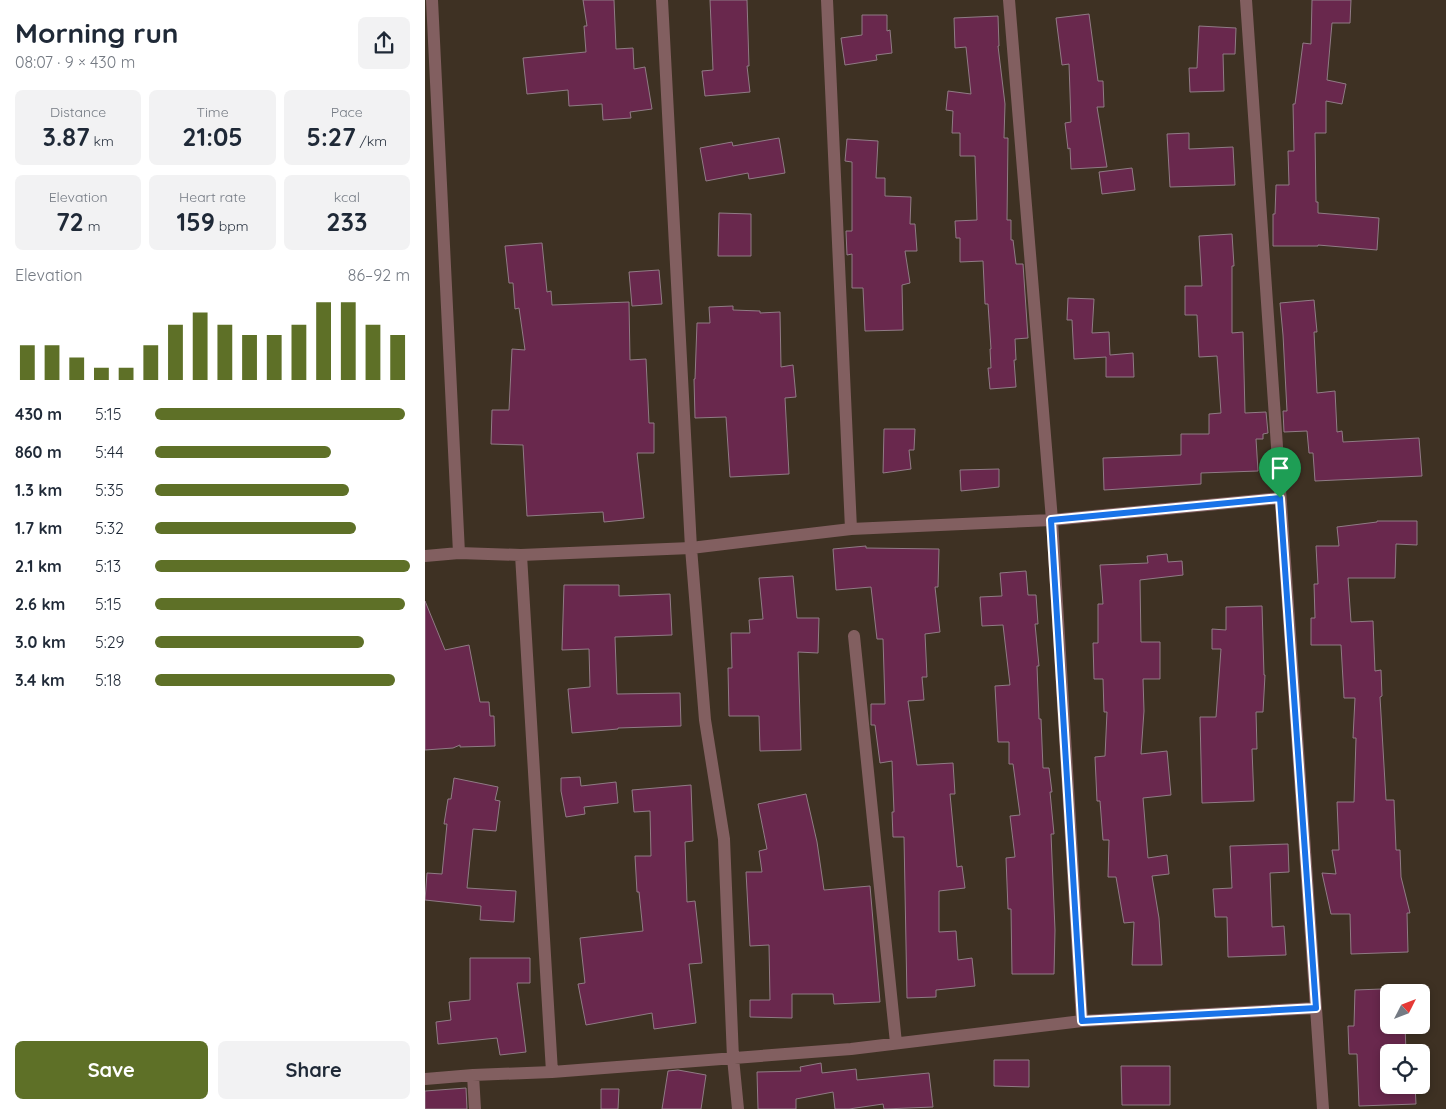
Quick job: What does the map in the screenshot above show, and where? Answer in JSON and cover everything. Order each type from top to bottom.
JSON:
[{"type":"street","points":[[432,0],[459,553]]},
{"type":"street","points":[[662,0],[691,548],[705,720],[724,839],[733,1058],[739,1109]]},
{"type":"street","points":[[827,0],[851,529]]},
{"type":"street","points":[[1009,0],[1051,520],[1082,1021]]},
{"type":"street","points":[[1246,0],[1323,1109]]},
{"type":"street","points":[[425,556],[459,553],[521,554],[691,548],[851,529],[1051,520],[1280,498]]},
{"type":"street","points":[[521,554],[552,1072]]},
{"type":"street","points":[[854,636],[896,1043]]},
{"type":"street","points":[[425,1079],[552,1072],[733,1058],[896,1043],[1082,1021],[1316,1008]]},
{"type":"street","points":[[473,1075],[475,1109]]},
{"type":"building","points":[[583,0],[614,0],[616,49],[633,48],[634,69],[645,67],[652,109],[630,112],[631,118],[603,120],[602,104],[569,106],[568,90],[527,94],[523,58],[586,52],[584,26],[587,26]]},
{"type":"building","points":[[710,0],[747,0],[749,66],[747,66],[750,92],[705,96],[702,71],[713,70]]},
{"type":"building","points":[[1312,0],[1351,0],[1350,23],[1332,23],[1327,80],[1346,84],[1342,104],[1326,101],[1326,133],[1315,133],[1316,202],[1318,202],[1318,213],[1379,218],[1377,250],[1318,245],[1273,246],[1273,214],[1275,214],[1276,185],[1289,185],[1288,151],[1294,151],[1293,104],[1295,104],[1303,43],[1311,44]]},
{"type":"building","points":[[1089,14],[1098,81],[1103,81],[1104,107],[1097,107],[1107,167],[1071,169],[1070,148],[1068,149],[1065,123],[1071,122],[1069,64],[1062,65],[1056,18]]},
{"type":"building","points":[[862,15],[887,15],[887,31],[890,30],[892,53],[876,55],[877,60],[845,65],[841,38],[862,35]]},
{"type":"building","points":[[998,16],[998,46],[1005,104],[1004,138],[1008,138],[1007,220],[1011,220],[1011,240],[1013,240],[1016,264],[1023,264],[1028,338],[1015,339],[1016,387],[990,389],[988,368],[991,368],[991,349],[988,304],[985,304],[983,261],[960,262],[960,238],[956,238],[955,221],[977,220],[975,156],[960,156],[960,133],[952,133],[953,111],[946,110],[948,91],[971,94],[966,47],[955,48],[954,18]]},
{"type":"building","points":[[1199,26],[1236,28],[1235,54],[1223,54],[1224,91],[1190,92],[1189,68],[1197,68]]},
{"type":"building","points":[[1189,133],[1189,149],[1233,147],[1235,185],[1170,187],[1167,134]]},
{"type":"building","points":[[779,138],[785,173],[749,179],[748,173],[706,181],[700,148],[732,142],[733,146]]},
{"type":"building","points":[[847,139],[878,141],[876,178],[885,178],[885,196],[911,197],[910,224],[915,224],[917,251],[905,251],[910,283],[902,285],[903,330],[865,331],[863,288],[852,288],[852,254],[847,255],[846,231],[852,231],[852,162],[845,161]]},
{"type":"building","points":[[1132,168],[1135,190],[1102,194],[1099,172]]},
{"type":"building","points":[[719,213],[751,214],[751,256],[718,256]]},
{"type":"building","points":[[1232,234],[1234,266],[1232,266],[1232,333],[1243,332],[1245,413],[1266,412],[1268,433],[1263,434],[1263,439],[1256,439],[1258,471],[1201,473],[1201,484],[1104,490],[1103,458],[1181,455],[1181,434],[1209,434],[1209,414],[1221,413],[1217,356],[1199,357],[1197,315],[1185,315],[1185,286],[1202,286],[1199,236]]},
{"type":"building","points":[[542,243],[547,292],[551,291],[552,305],[629,302],[630,360],[646,359],[649,423],[654,423],[654,453],[637,453],[644,518],[604,522],[603,512],[527,516],[523,445],[491,444],[492,410],[509,410],[512,349],[525,350],[519,308],[515,309],[513,283],[509,283],[505,246]]},
{"type":"building","points":[[659,270],[662,304],[632,306],[629,272]]},
{"type":"building","points":[[1068,298],[1094,299],[1092,333],[1109,332],[1110,355],[1133,353],[1134,377],[1106,377],[1106,357],[1074,359],[1072,320],[1067,320]]},
{"type":"building","points":[[1314,300],[1317,332],[1314,332],[1317,393],[1335,391],[1337,432],[1342,431],[1343,442],[1419,438],[1422,476],[1315,481],[1313,453],[1309,453],[1307,431],[1284,432],[1283,411],[1287,411],[1280,303]]},
{"type":"building","points":[[733,306],[733,310],[760,311],[760,313],[780,312],[781,367],[793,365],[796,397],[785,398],[789,474],[730,477],[726,417],[695,418],[694,379],[697,323],[710,323],[709,307]]},
{"type":"building","points":[[884,429],[915,429],[914,450],[909,450],[911,469],[883,473]]},
{"type":"building","points":[[999,469],[999,487],[961,491],[960,470]]},
{"type":"building","points":[[1377,521],[1417,521],[1417,545],[1396,544],[1395,578],[1348,578],[1351,622],[1373,621],[1375,671],[1381,670],[1382,696],[1380,697],[1386,800],[1394,800],[1396,850],[1400,850],[1401,877],[1410,913],[1407,913],[1408,952],[1351,954],[1350,914],[1331,914],[1322,873],[1336,874],[1332,850],[1339,850],[1337,802],[1354,802],[1356,738],[1353,738],[1355,698],[1344,698],[1341,645],[1311,645],[1311,618],[1315,618],[1314,584],[1318,584],[1316,546],[1339,546],[1337,527]]},
{"type":"building","points":[[866,546],[866,548],[939,549],[938,587],[935,587],[940,632],[925,634],[927,677],[922,677],[924,700],[908,701],[917,765],[953,763],[955,794],[950,794],[957,867],[962,866],[965,888],[939,891],[939,932],[956,931],[958,960],[972,958],[975,986],[936,990],[936,997],[907,998],[904,837],[893,837],[892,761],[880,763],[875,725],[871,725],[871,704],[885,704],[883,639],[877,639],[871,587],[836,590],[833,549]]},
{"type":"building","points":[[1167,554],[1168,562],[1182,561],[1183,575],[1140,580],[1141,642],[1160,642],[1160,679],[1143,679],[1144,711],[1141,754],[1167,751],[1171,795],[1143,798],[1148,858],[1167,855],[1169,874],[1152,876],[1159,918],[1162,965],[1132,965],[1134,922],[1124,923],[1116,877],[1108,877],[1109,840],[1103,840],[1100,801],[1097,801],[1095,757],[1105,756],[1107,712],[1104,712],[1103,679],[1094,679],[1093,643],[1098,643],[1098,604],[1103,604],[1100,565],[1148,563],[1147,556]]},
{"type":"building","points":[[1026,571],[1028,595],[1036,595],[1038,624],[1035,624],[1039,666],[1037,666],[1039,719],[1041,719],[1043,768],[1049,768],[1052,792],[1050,792],[1054,834],[1051,834],[1055,930],[1054,974],[1012,974],[1011,909],[1008,909],[1006,858],[1015,857],[1010,816],[1020,815],[1013,764],[1009,764],[1009,742],[998,742],[995,686],[1010,685],[1003,625],[982,626],[980,597],[1002,596],[1000,573]]},
{"type":"building","points":[[793,576],[797,618],[819,618],[818,653],[798,652],[801,750],[760,751],[759,716],[729,716],[728,668],[732,668],[731,633],[750,633],[749,620],[763,619],[759,578]]},
{"type":"building","points":[[564,585],[619,585],[619,596],[670,594],[672,635],[615,637],[617,694],[680,693],[681,726],[618,728],[572,733],[568,689],[590,687],[589,649],[562,650]]},
{"type":"building","points":[[425,601],[445,650],[469,645],[480,702],[489,702],[490,716],[494,716],[495,746],[460,747],[460,745],[453,748],[425,750]]},
{"type":"building","points":[[1262,606],[1265,675],[1263,712],[1256,712],[1257,749],[1252,749],[1254,801],[1202,803],[1200,717],[1216,717],[1221,649],[1212,649],[1212,629],[1226,630],[1226,607]]},
{"type":"building","points":[[580,777],[581,786],[616,782],[618,803],[584,807],[585,814],[566,817],[561,791],[561,778]]},
{"type":"building","points":[[454,778],[498,787],[495,800],[500,801],[496,831],[473,829],[467,888],[516,891],[514,922],[480,920],[481,906],[425,900],[427,873],[442,874],[447,824],[444,824],[448,799],[451,799]]},
{"type":"building","points":[[691,785],[693,841],[685,842],[687,902],[695,901],[702,963],[689,964],[696,1023],[654,1029],[652,1013],[586,1025],[578,984],[585,983],[580,938],[643,931],[639,892],[637,892],[635,856],[651,856],[650,811],[634,812],[632,790]]},
{"type":"building","points":[[806,794],[817,842],[824,890],[870,886],[880,1002],[834,1004],[833,994],[792,994],[792,1018],[750,1017],[750,1000],[770,1000],[769,945],[750,946],[746,872],[762,872],[759,851],[767,849],[758,804]]},
{"type":"building","points":[[1288,844],[1289,872],[1270,873],[1272,927],[1284,926],[1286,955],[1228,957],[1227,917],[1215,917],[1213,889],[1232,888],[1230,846]]},
{"type":"building","points":[[470,958],[530,958],[530,983],[517,983],[526,1052],[500,1055],[497,1038],[438,1044],[436,1022],[451,1020],[449,1002],[470,1000]]},
{"type":"building","points":[[1380,989],[1380,1034],[1405,1034],[1406,1044],[1380,1044],[1380,1094],[1415,1094],[1416,1104],[1359,1106],[1357,1054],[1349,1054],[1348,1026],[1354,1026],[1355,990]]},
{"type":"building","points":[[994,1060],[1029,1060],[1029,1087],[994,1086]]},
{"type":"building","points":[[821,1063],[822,1073],[856,1069],[857,1080],[929,1073],[933,1107],[884,1109],[883,1104],[835,1109],[833,1092],[796,1099],[796,1109],[758,1109],[757,1072],[801,1071],[800,1067]]},
{"type":"building","points":[[1121,1066],[1170,1066],[1170,1105],[1122,1105]]},
{"type":"building","points":[[678,1070],[706,1075],[701,1109],[662,1109],[668,1071]]},
{"type":"building","points":[[466,1088],[467,1109],[425,1109],[425,1091]]},
{"type":"building","points":[[601,1089],[619,1089],[618,1109],[601,1109]]},
{"type":"route","points":[[1280,498],[1316,1008],[1082,1021],[1051,520],[1280,498]]}]
